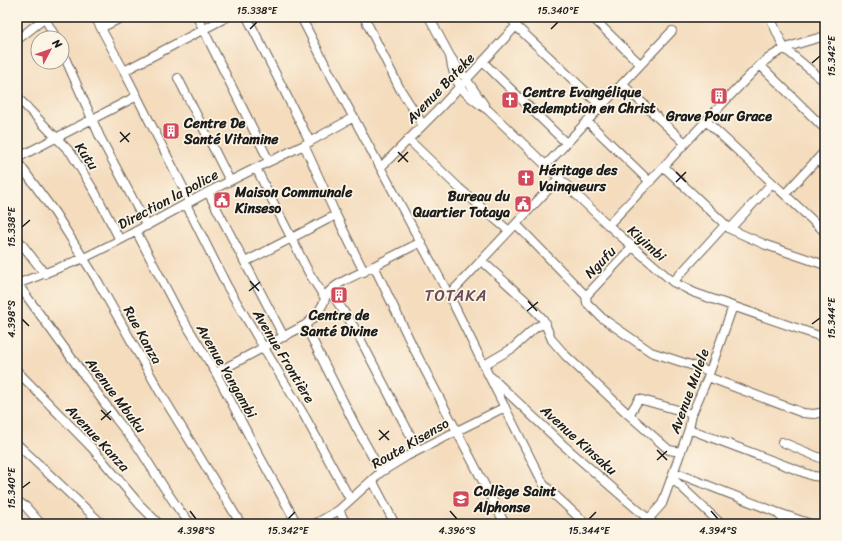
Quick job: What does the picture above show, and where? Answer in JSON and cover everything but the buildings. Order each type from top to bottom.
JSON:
[{"type":"street","name":"Avenue Frontière","points":[[95,17],[137,96],[227,286],[304,415],[350,500]]},
{"type":"street","points":[[101,28],[123,17]]},
{"type":"street","points":[[197,17],[269,161]]},
{"type":"street","points":[[124,71],[227,17]]},
{"type":"street","points":[[247,17],[307,144],[336,215],[364,272]]},
{"type":"street","points":[[301,17],[449,294],[544,485],[586,524]]},
{"type":"street","points":[[364,17],[400,89],[423,125]]},
{"type":"street","points":[[429,17],[450,56],[488,110]]},
{"type":"street","points":[[511,17],[516,26],[602,107]]},
{"type":"street","points":[[592,17],[640,64]]},
{"type":"street","points":[[770,17],[784,48],[825,82]]},
{"type":"street","points":[[17,40],[45,18],[52,30]]},
{"type":"street","name":"Avenue Bateke","points":[[380,167],[423,125],[516,26]]},
{"type":"street","points":[[546,165],[672,31]]},
{"type":"street","points":[[608,225],[706,121],[770,56],[784,48],[825,36]]},
{"type":"street","points":[[450,56],[454,77],[459,86],[475,101],[488,110]]},
{"type":"street","points":[[483,62],[566,143]]},
{"type":"street","points":[[760,65],[825,129]]},
{"type":"street","points":[[70,68],[107,150],[147,226]]},
{"type":"street","points":[[178,78],[230,181]]},
{"type":"street","points":[[622,84],[685,143]]},
{"type":"street","points":[[17,159],[56,137],[137,96]]},
{"type":"street","name":"Kutu","points":[[17,97],[71,153],[96,194],[120,240]]},
{"type":"street","name":"Kiyimbi","points":[[488,110],[608,225],[673,282],[696,293],[825,338]]},
{"type":"street","name":"Direction la police","points":[[17,283],[84,258],[147,226],[208,192],[269,161],[307,144],[354,117]]},
{"type":"street","points":[[587,121],[650,182]]},
{"type":"street","points":[[706,121],[825,232]]},
{"type":"street","points":[[408,139],[459,188],[509,231]]},
{"type":"street","points":[[785,194],[825,151]]},
{"type":"street","name":"Rue Kanza","points":[[17,159],[55,213],[84,258],[160,392],[242,524]]},
{"type":"street","points":[[817,160],[825,167]]},
{"type":"street","points":[[664,167],[727,227],[766,245],[825,265]]},
{"type":"street","points":[[256,168],[309,273],[324,298]]},
{"type":"street","points":[[449,294],[482,261],[559,178]]},
{"type":"street","points":[[673,282],[772,183]]},
{"type":"street","points":[[208,192],[284,337]]},
{"type":"street","points":[[245,262],[336,215]]},
{"type":"street","points":[[516,224],[586,296],[587,303],[602,318],[645,349],[803,413],[814,414],[825,410]]},
{"type":"street","name":"Avenue Yangambi","points":[[136,231],[178,313],[216,373],[259,456],[297,524]]},
{"type":"street","points":[[17,238],[44,274]]},
{"type":"street","points":[[216,373],[305,325],[314,317],[322,305],[324,298],[330,291],[345,281],[420,242]]},
{"type":"street","name":"Ngufu","points":[[586,296],[632,247]]},
{"type":"street","points":[[482,261],[525,300],[543,319],[546,323],[548,334],[566,356],[628,416],[669,450],[680,452]]},
{"type":"street","points":[[374,266],[413,347],[504,524]]},
{"type":"street","name":"Avenue Mbuku","points":[[17,283],[116,419],[139,448],[180,511],[191,524]]},
{"type":"street","points":[[330,291],[354,327],[418,450]]},
{"type":"street","name":"Avenue Mulele","points":[[648,522],[662,504],[673,475],[692,414],[733,306]]},
{"type":"street","points":[[484,365],[513,348],[536,327],[546,323]]},
{"type":"street","points":[[305,325],[356,427],[381,472]]},
{"type":"street","name":"Avenue Kanza","points":[[17,371],[92,448],[140,505],[159,524]]},
{"type":"street","name":"Avenue Kinsaku","points":[[488,374],[648,522]]},
{"type":"street","points":[[628,416],[639,399],[692,414]]},
{"type":"street","name":"Route Kisenso","points":[[314,524],[339,510],[381,472],[407,456],[505,407]]},
{"type":"street","points":[[688,429],[813,476],[825,476]]},
{"type":"street","points":[[782,442],[825,460]]},
{"type":"street","points":[[17,444],[102,524]]},
{"type":"street","points":[[673,475],[811,524]]},
{"type":"street","points":[[673,475],[721,524]]},
{"type":"street","points":[[372,480],[395,524]]},
{"type":"street","points":[[17,501],[26,507],[42,524]]},
{"type":"street","points":[[339,510],[346,524]]},
{"type":"street","points":[[776,512],[789,524]]},
{"type":"place","name":"Grave Pour Grace","points":[[719,96]]},
{"type":"place","name":"Centre Evangélique Redemption en Christ","points":[[510,100]]},
{"type":"place","name":"Centre De Santé Vitamine","points":[[171,131]]},
{"type":"place","name":"Héritage des Vainqueurs","points":[[526,178]]},
{"type":"place","name":"Maison Communale Kinseso","points":[[222,200]]},
{"type":"place","name":"Bureau du Quartier Totaya","points":[[523,204]]},
{"type":"place","name":"Centre de Santé Divine","points":[[339,295]]},
{"type":"place","name":"Collège Saint Alphonse","points":[[461,499]]},
{"type":"district","name":"TOTAKA","points":[[456,295]]}]
